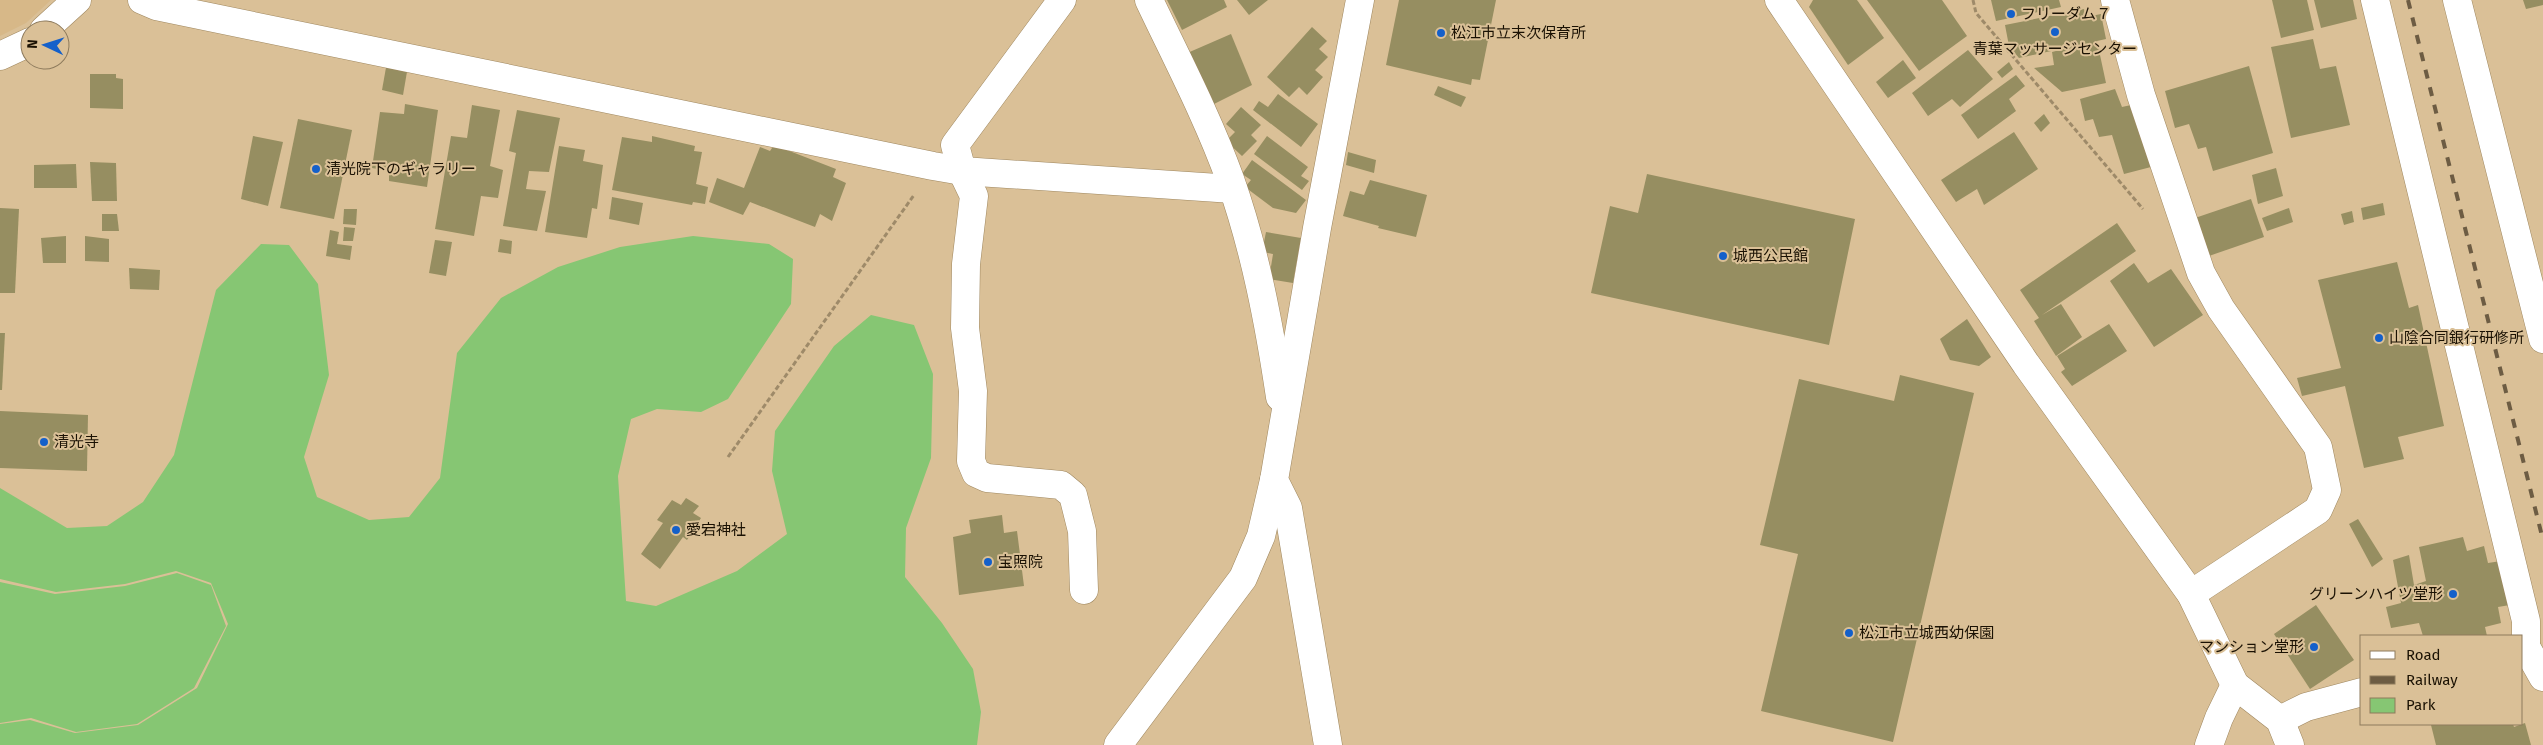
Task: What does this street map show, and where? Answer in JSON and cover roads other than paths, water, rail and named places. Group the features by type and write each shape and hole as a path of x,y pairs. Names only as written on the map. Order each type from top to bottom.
{"street":[{"path":"55,20 77,0"},
{"path":"142,0 156,6 962,171 1233,189"},
{"path":"1062,0 955,145 962,171 974,196 968,236 966,310 967,353 973,391 971,461 976,473 987,478 1061,485 1073,495 1082,531 1084,590"},
{"path":"1148,0 1190,85 1233,189 1267,313 1284,420"},
{"path":"1118,745 1243,578 1261,536 1274,480 1360,0"},
{"path":"1778,0 2026,364 2191,594 2236,685 2285,733 2306,708 2360,693"},
{"path":"2115,0 2141,95 2200,272 2221,309 2318,446 2327,490 2318,510 2191,594"},
{"path":"2375,0 2526,621 2524,647 2543,677"},
{"path":"2457,0 2543,339"},
{"path":"0,56 20,47"},
{"path":"1274,480 1288,508 1328,745"},
{"path":"2209,745 2219,718 2236,685"}],"railway":[{"path":"2408,0 2543,540"}],"place":[{"name":"フリーダム７","path":"2011,14"},
{"name":"青葉マッサージセンター","path":"2055,32"},
{"name":"松江市立末次保育所","path":"1441,33"},
{"name":"清光院下のギャラリー","path":"316,169"},
{"name":"城西公民館","path":"1723,256"},
{"name":"山陰合同銀行研修所","path":"2379,338"},
{"name":"清光寺","path":"44,442"},
{"name":"愛宕神社","path":"676,530"},
{"name":"宝照院","path":"988,562"},
{"name":"グリーンハイツ堂形","path":"2453,594"},
{"name":"松江市立城西幼保園","path":"1849,633"},
{"name":"マンション堂形","path":"2314,647"}]}
